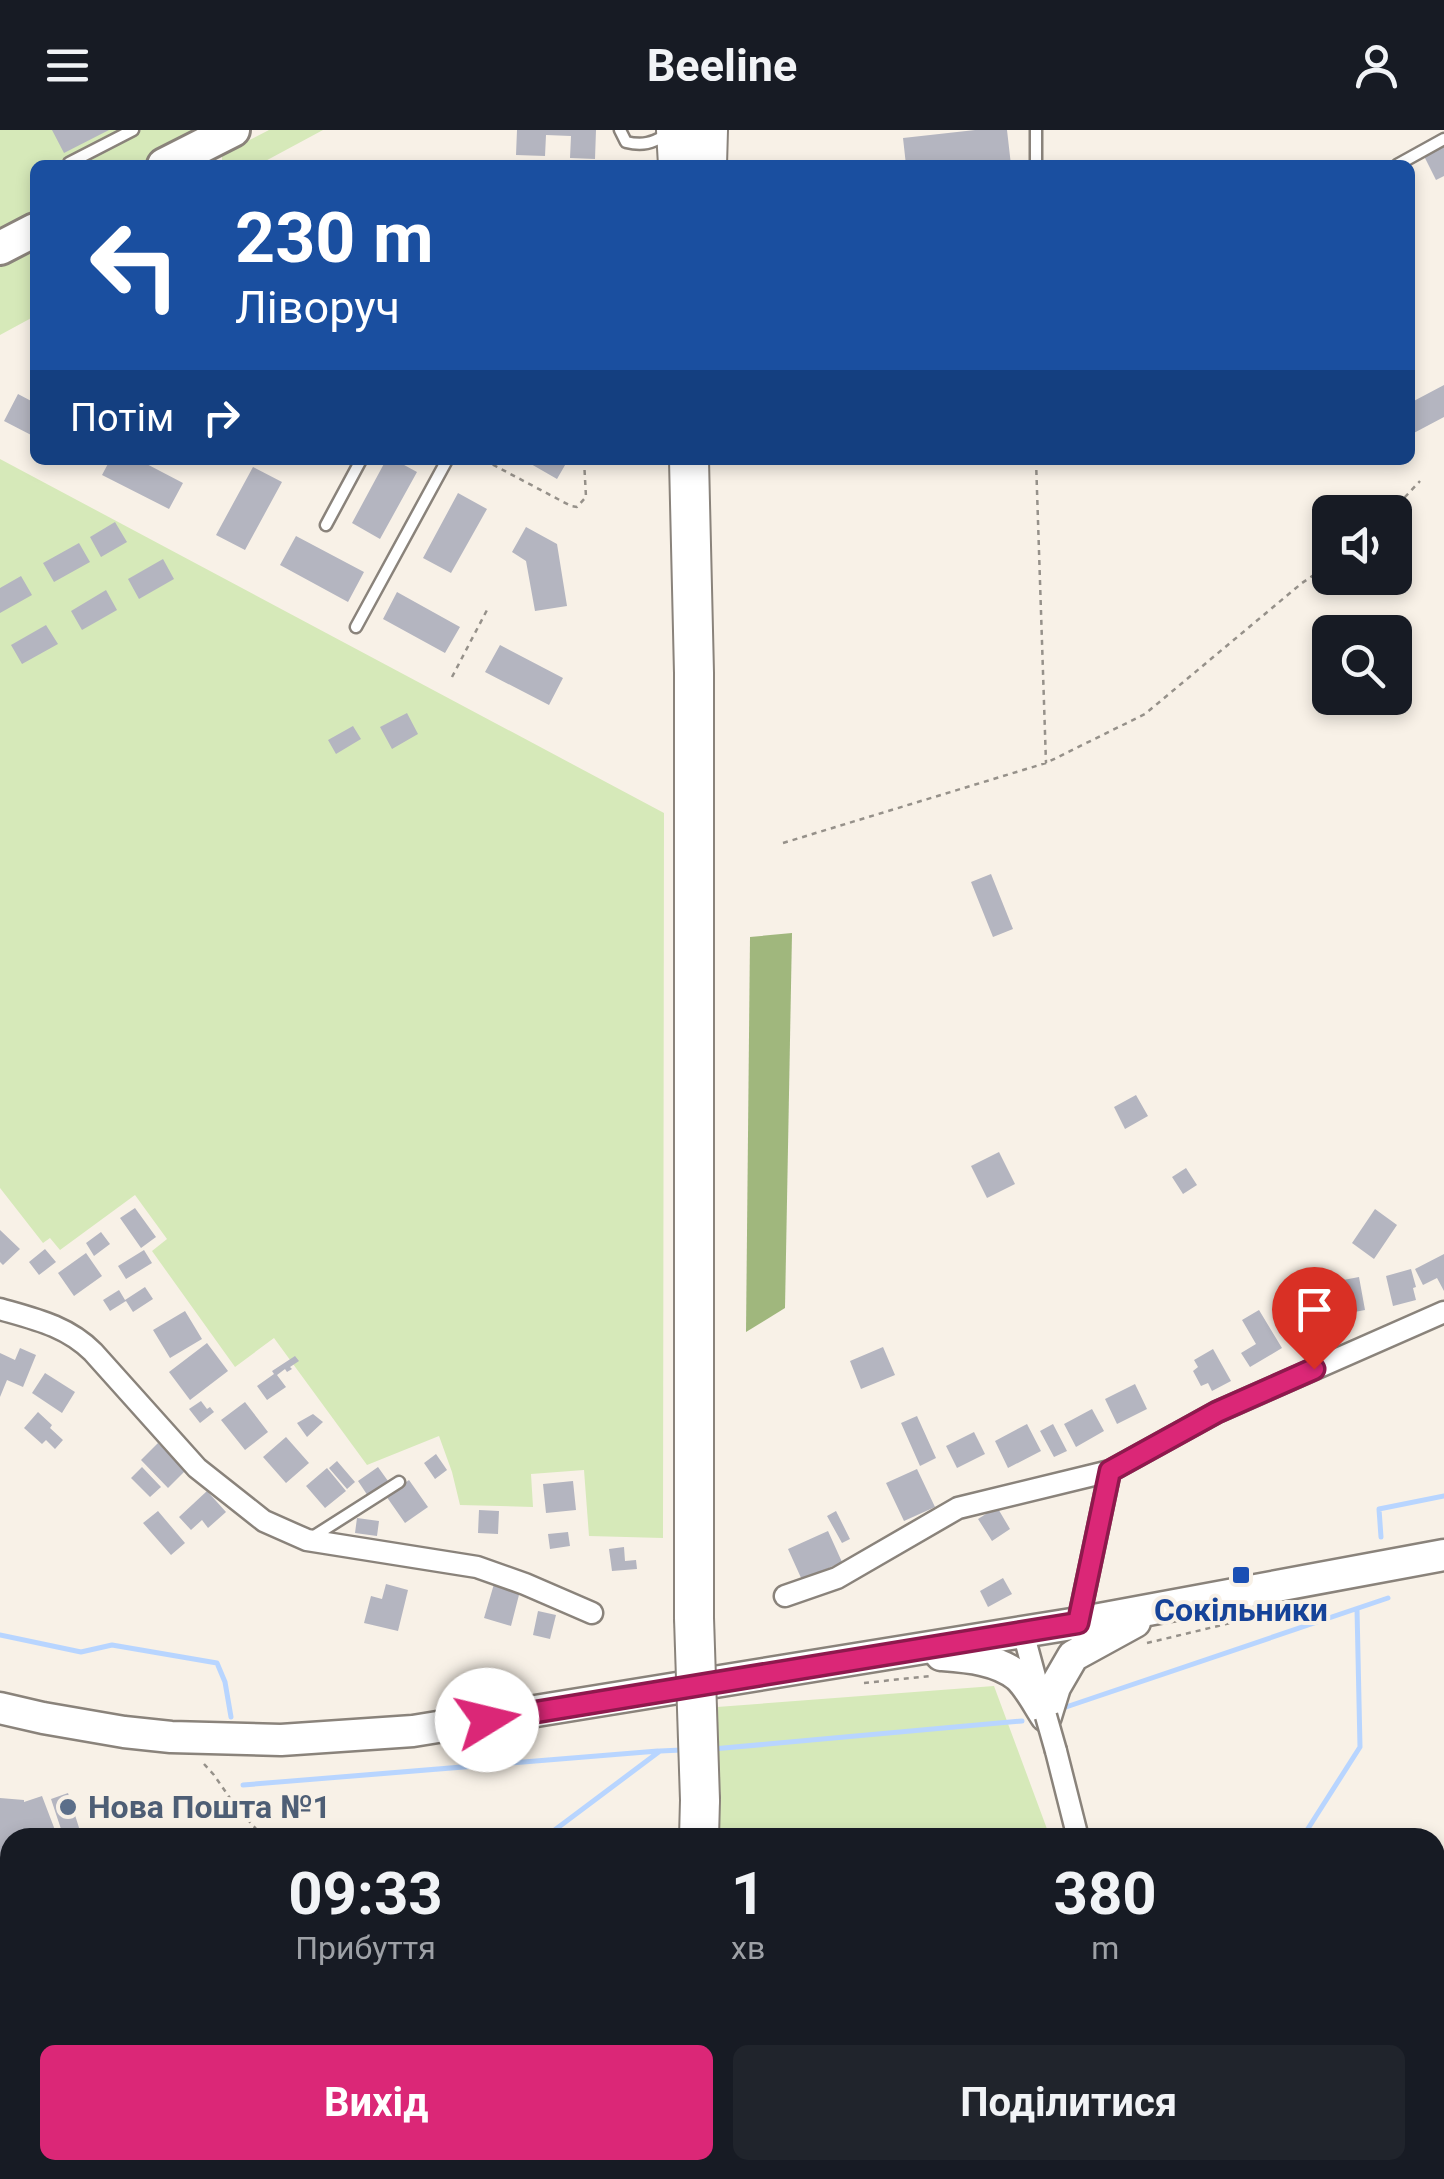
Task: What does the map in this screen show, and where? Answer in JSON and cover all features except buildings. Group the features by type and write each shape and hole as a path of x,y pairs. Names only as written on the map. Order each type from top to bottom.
{"highway":[{"path":"676,130 678,160"},
{"path":"707,160 708,130"},
{"path":"690,468 694,673 694,1618 699,1828"}],"main road":[{"path":"170,160 198,138 234,130"},
{"path":"0,248 30,233"},
{"path":"0,1708 124,1732 172,1737 280,1740 413,1730 1078,1623 1444,1555"},
{"path":"1046,1716 1055,1686 1073,1656 1160,1609"},
{"path":"904,1651 974,1658 994,1664 1019,1677 1046,1716"}],"street":[{"path":"0,1309 58,1326 77,1337 203,1473 260,1519 307,1540 468,1565 592,1612"},
{"path":"785,1596 837,1578 958,1508 1110,1471 1217,1412 1444,1312"},
{"path":"1078,1623 1110,1471"},
{"path":"1024,1632 1076,1828"}],"lane":[{"path":"76,160 133,130"},
{"path":"620,130 626,142 640,146 676,130"},
{"path":"1036,130 1036,160"},
{"path":"1405,160 1444,139"},
{"path":"326,524 357,465"},
{"path":"356,627 444,465"},
{"path":"307,1540 399,1482"}],"path":[{"path":"493,465 578,507 586,496 584,465"},
{"path":"1036,465 1046,763"},
{"path":"1406,495 1420,481"},
{"path":"783,843 1046,763 1145,714 1312,576"},
{"path":"452,677 487,610"},
{"path":"204,1764 255,1828"}],"green space":[{"path":"0,130 212,130 152,160 30,160 30,221 0,236"},
{"path":"269,130 323,130 267,160 222,160 226,152"},
{"path":"30,250 30,319 0,335 0,265"},
{"path":"0,459 664,813 663,1538 589,1536 584,1470 531,1474 533,1507 460,1505 439,1436 367,1465 274,1338 235,1367 152,1251 167,1239 135,1195 60,1250 50,1238 43,1243 0,1188"},
{"path":"792,933 785,1308 746,1332 750,937"},
{"path":"994,1686 1047,1828 716,1828 717,1707"}],"waterway":[{"path":"1381,1537 1379,1509 1444,1496"},
{"path":"1066,1707 1388,1598"},
{"path":"1308,1828 1360,1747 1357,1609"},
{"path":"0,1635 81,1652 112,1645 217,1663 231,1717"},
{"path":"713,1749 1022,1721"},
{"path":"557,1828 660,1751 682,1750"},
{"path":"243,1785 658,1751"}],"place":[{"name":"Сокільники","path":"1241,1575"},
{"name":"Нова Пошта №1","path":"68,1807"}],"route":[{"path":"487,1720 1078,1623 1110,1471 1217,1412 1314,1369"}]}
